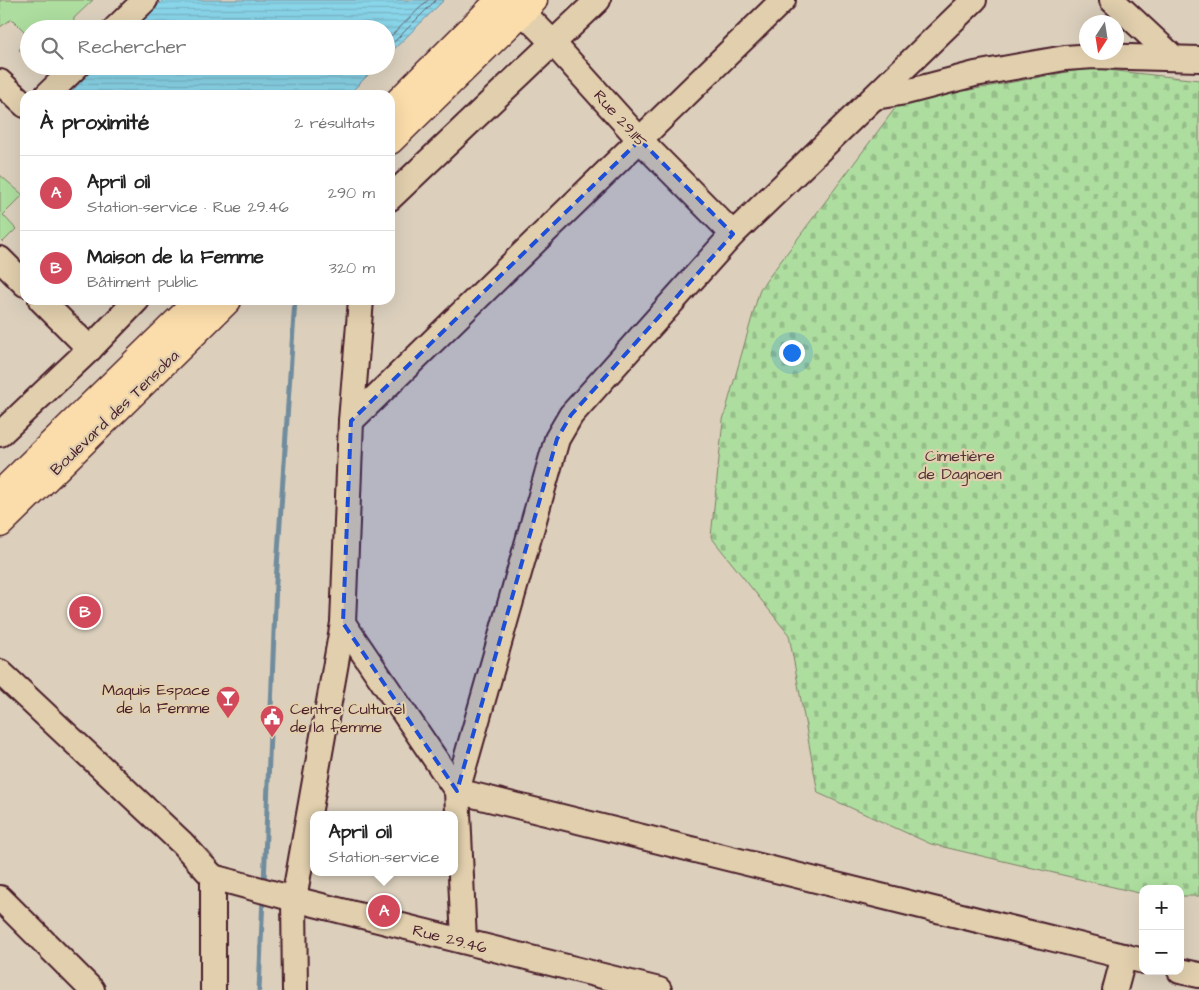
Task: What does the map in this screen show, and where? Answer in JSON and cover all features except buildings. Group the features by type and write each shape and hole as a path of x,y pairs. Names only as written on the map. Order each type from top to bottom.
{"main road":[{"path":"395,107 517,3"},
{"path":"395,135 517,3"},
{"name":"Boulevard des Tensoba","path":"0,495 195,305"},
{"name":"Boulevard des Tensoba","path":"0,523 222,305"}],"street":[{"path":"124,20 145,0"},
{"path":"395,193 598,0"},
{"path":"351,421 783,0"},
{"path":"458,811 457,791 557,439 571,415 733,234 974,0"},
{"path":"1112,0 1173,57"},
{"name":"Rue 29.115","path":"517,3 640,140 733,234"},
{"path":"875,97 906,92 975,74 1065,58 1094,56 1199,59"},
{"path":"52,90 68,75"},
{"path":"0,82 20,100"},
{"path":"0,259 20,279"},
{"path":"46,305 90,348"},
{"path":"0,434 132,305"},
{"path":"295,990 294,899 343,623 351,421 361,305"},
{"path":"343,623 457,791 1133,959 1115,990"},
{"path":"0,672 182,843 213,877 213,990"},
{"path":"458,812 464,941"},
{"name":"Rue 29.46","path":"213,877 631,986 659,990"},
{"path":"0,898 92,990"},
{"path":"1184,972 1199,975"}],"highlighted area":[{"path":"640,140 733,234 571,415 557,439 457,791 343,623 351,421"}],"green space":[{"path":"0,0 93,0 74,20 20,20 20,27 12,19 0,27"},
{"name":"Cimetière de Dagnoen","path":"1089,68 1199,80 1199,896 1184,896 1184,885 1139,885 1139,893 931,844 818,793 789,635 711,537 723,420 760,289 899,103"},
{"path":"0,175 20,192 20,198 3,215 16,229 3,242 0,239"}],"water":[{"path":"163,0 444,0 395,48 395,20 143,20"},
{"path":"87,75 368,75 353,90 73,90"}],"waterway":[{"path":"264,884 276,582 295,305"},
{"path":"259,990 263,897"}],"place":[{"name":"Maison de la Femme","path":"85,612"},
{"name":"Maquis Espace de la Femme","path":"228,719"},
{"name":"Centre Culturel de la femme","path":"272,738"},
{"name":"April oil","path":"384,911"}]}
